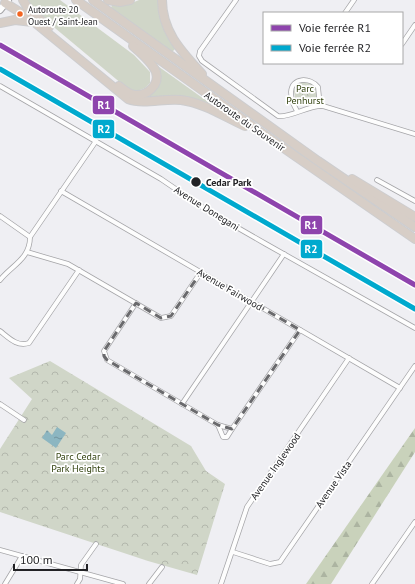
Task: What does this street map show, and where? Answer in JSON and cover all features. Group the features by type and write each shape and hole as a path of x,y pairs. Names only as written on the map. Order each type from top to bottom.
{"highway":[{"path":"23,0 31,12 124,90 134,95 143,94 151,89 155,84 156,71 119,31"},
{"name":"Autoroute du Souvenir","path":"76,0 262,133 415,239"},
{"name":"Autoroute du Souvenir","path":"93,0 318,161 415,227"},
{"path":"108,0 120,2 130,0"},
{"path":"162,0 165,24 173,40 215,88"},
{"path":"3,3 34,22 128,99 137,101 187,101 262,133"},
{"path":"0,23 15,20 34,22"},
{"path":"318,161 379,194 415,216"}],"street":[{"path":"236,0 199,56 202,61 278,116 284,116 297,111 320,106 344,111 415,134"},
{"path":"345,12 354,0"},
{"path":"403,43 415,25"},
{"path":"297,111 291,96 292,89 297,82 303,80 310,80 318,87 320,106"},
{"name":"Avenue Donegani","path":"0,86 161,179 205,209 415,328"},
{"path":"0,280 23,258 27,252 30,237 96,141"},
{"path":"377,180 415,201"},
{"name":"Avenue Fairwood","path":"61,191 400,388"},
{"path":"0,216 30,237"},
{"path":"27,252 59,260 161,318 170,316 201,272"},
{"path":"182,404 284,254"},
{"path":"0,331 17,343 23,345 29,343 78,270"},
{"path":"136,303 104,351 104,356 107,360 218,425 232,430"},
{"path":"218,425 223,438 227,437 300,330"},
{"name":"Avenue Inglewood","path":"221,584 248,506 349,358"},
{"name":"Avenue Vista","path":"233,552 270,564 280,562 415,366"},
{"path":"0,404 24,420"},
{"path":"372,584 415,522"},
{"path":"77,584 80,579 81,565 96,544"},
{"path":"0,550 123,584"},
{"path":"5,584 22,556"},
{"path":"149,584 162,566"}],"highlighted area":[{"path":"201,272 300,330 232,429 218,425 107,360 104,356 104,351 136,303 161,318 171,316"}],"green space":[{"path":"27,0 60,0 134,55 150,72 150,83 145,88 140,90 128,89 30,7"},
{"path":"139,0 159,0 162,26 175,49 172,52 111,8 112,5 132,3"},
{"path":"155,64 211,104 211,106 149,98 148,95 155,89"},
{"name":"Parc Penhurst","path":"302,82 309,82 316,88 317,100 314,104 301,106 296,104 294,91 297,85"},
{"name":"Parc Cedar Park Heights","path":"50,361 191,446 206,471 225,484 197,575 148,561 0,512 0,449 32,399 9,378"},
{"path":"415,428 415,452 331,584 306,584"}],"water":[{"path":"57,427 66,433 56,448 42,438 47,430 52,435"}],"rail line":[{"name":"R1","path":"0,45 415,285"},
{"name":"R2","path":"0,69 415,309"}],"place":[{"name":"Autoroute 20 Ouest / Saint-Jean","path":"20,14"},
{"name":"Cedar Park","path":"196,182"}]}
